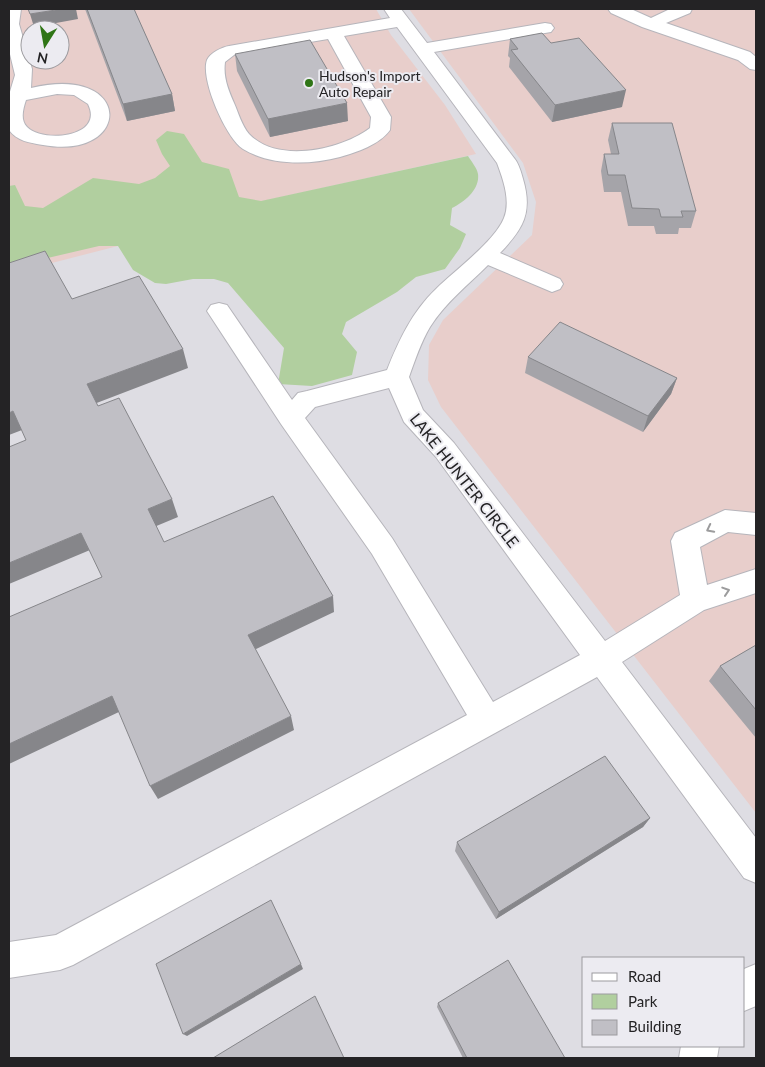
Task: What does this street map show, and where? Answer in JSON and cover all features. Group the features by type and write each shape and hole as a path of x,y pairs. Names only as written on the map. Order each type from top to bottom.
{"street":[{"path":"12,9 10,23 24,76 17,97"},
{"path":"617,9 651,24 744,56 756,65"},
{"path":"651,24 684,9"},
{"path":"290,417 307,400 397,377 413,335 433,306 502,238 515,217 516,187 507,162 397,15 333,33 229,51 216,60 215,75 239,134 249,144 278,155 310,155 356,147 372,138 380,130 381,118 333,33"},
{"path":"422,49 545,28"},
{"path":"485,254 552,284"},
{"path":"219,311 290,417 382,546 487,721"},
{"name":"LAKE HUNTER CIRCLE","path":"397,377 413,415 445,450 756,866"},
{"path":"695,601 684,542 725,521 756,524"},
{"path":"9,960 60,952 601,659 695,601 756,581"},
{"path":"745,992 756,982"}],"shaded area":[{"path":"9,9 376,9 391,35 445,105 476,154 204,214 118,246 9,274"},
{"path":"409,9 756,9 756,813 441,407 428,380 429,345 443,320 532,235 536,202 523,163"}],"green space":[{"path":"167,131 184,134 202,162 229,169 239,197 261,201 468,156 476,169 478,180 470,195 452,208 450,225 466,234 460,248 445,269 416,277 397,292 346,322 342,334 357,352 352,375 312,386 278,384 284,348 228,283 214,279 193,279 166,284 155,283 133,270 118,246 99,246 9,267 9,186 15,185 25,206 43,208 93,178 139,184 155,178 170,166 156,140"}],"building":[{"path":"28,9 62,9 30,14"},
{"path":"87,9 134,9 172,94 123,104"},
{"path":"542,33 551,43 579,38 626,90 555,105 511,50 518,49 510,39"},
{"path":"310,40 347,103 268,119 235,54"},
{"path":"612,123 672,123 696,211 681,211 683,217 661,217 659,209 632,208 625,175 608,175 604,154 619,154"},
{"path":"45,251 72,299 139,276 183,349 87,384 98,406 119,398 172,499 148,509 164,542 273,496 333,596 248,635 291,716 150,786 112,696 9,744 9,617 102,577 81,533 9,563 9,447 26,440 13,411 9,413 9,263"},
{"path":"560,322 677,378 648,416 528,357"},
{"path":"756,645 756,710 720,666"},
{"path":"605,756 650,818 499,912 457,842"},
{"path":"271,900 301,964 183,1034 156,964"},
{"path":"508,960 565,1058 467,1058 438,1003"},
{"path":"315,996 344,1058 213,1058"}],"place":[{"name":"Hudson's Import Auto Repair","path":"309,83"}]}
